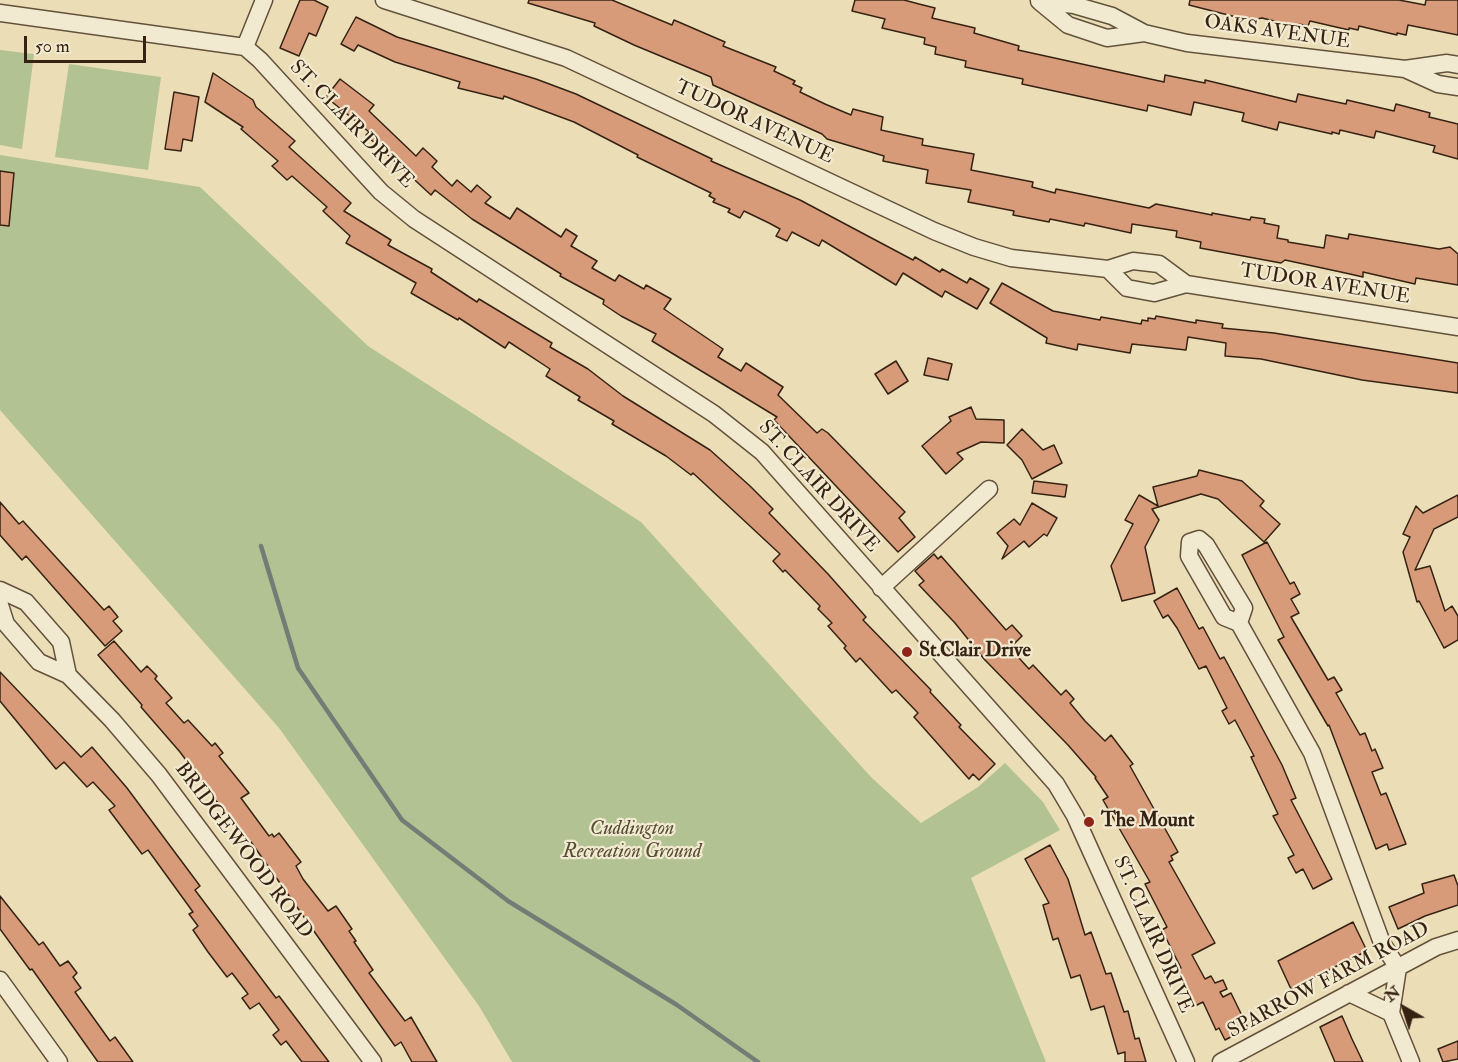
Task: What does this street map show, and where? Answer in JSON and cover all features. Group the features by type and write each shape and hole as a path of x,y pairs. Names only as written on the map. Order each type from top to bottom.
{"street":[{"path":"0,14 245,47 264,0"},
{"name":"TUDOR AVENUE","path":"384,0 566,58 934,231 974,247 1011,258 1108,268 1133,261 1159,264 1186,284"},
{"name":"OAKS AVENUE","path":"1038,1 1068,25 1107,38 1144,33 1187,43 1405,69 1447,63 1458,65"},
{"name":"ST. CLAIR DRIVE","path":"245,47 260,60 381,192 414,219 739,431 762,452 1056,784 1075,816 1186,1062"},
{"name":"OAKS AVENUE","path":"1405,69 1438,84 1458,87"},
{"name":"TUDOR AVENUE","path":"1108,268 1127,288 1154,293 1186,284 1458,327"},
{"path":"881,588 989,489"},
{"path":"1239,623 1244,608 1206,544 1199,539 1190,542 1189,556 1224,617 1239,623 1312,753 1382,943 1398,968 1391,1013 1411,1062"},
{"path":"0,590 26,602 61,642 68,675"},
{"name":"BRIDGEWOOD ROAD","path":"0,605 6,624 39,662 68,675 112,720 159,775 373,1062"},
{"name":"SPARROW FARM ROAD","path":"1221,1062 1436,947 1458,940"},
{"path":"0,980 59,1062"},
{"path":"1349,993 1391,1013"}],"green space":[{"path":"0,50 34,54 22,149 0,145"},
{"path":"69,64 161,77 148,170 55,157"},
{"name":"Cuddington Recreation Ground","path":"0,155 200,187 368,346 641,522 871,777 921,823 978,787 1005,763 1043,802 1060,830 971,878 1046,1062 512,1062 479,1006 279,728 0,410"}],"building":[{"path":"300,0 314,0 328,7 316,36 309,33 299,56 280,48"},
{"path":"529,0 612,0 672,25 674,20 725,42 723,46 776,67 774,71 795,81 793,84 802,88 800,92 825,104 851,115 853,109 883,117 881,130 923,139 922,145 974,154 971,170 1033,182 1032,187 1055,193 1056,189 1149,208 1156,204 1212,215 1212,213 1250,220 1251,217 1265,219 1264,223 1279,226 1277,238 1324,248 1326,235 1348,239 1349,234 1439,249 1450,247 1458,254 1458,285 1416,278 1415,284 1363,272 1363,277 1285,260 1281,263 1200,248 1201,242 1176,237 1177,231 1132,224 1131,233 1085,223 1084,226 1050,219 1049,222 1013,215 1014,211 968,202 971,190 926,183 928,170 883,161 884,156 827,139 822,134 713,85 711,77 634,45 594,26 595,23 528,3"},
{"path":"855,0 904,0 935,8 932,18 975,28 974,33 1019,46 1018,50 1164,82 1165,75 1205,83 1205,80 1296,102 1298,94 1346,104 1347,100 1394,111 1396,104 1430,113 1429,117 1458,124 1458,159 1433,152 1435,146 1376,131 1374,138 1340,130 1339,134 1332,132 1332,134 1279,122 1277,130 1242,121 1244,113 1194,102 1191,115 1148,105 1147,111 1022,84 1023,79 965,67 966,61 935,54 936,47 924,44 925,38 882,28 885,19 852,11"},
{"path":"1190,0 1399,0 1425,5 1426,0 1458,0 1458,35 1408,25 1406,35 1359,26 1358,30 1349,28 1349,30 1310,21 1308,26 1299,24 1299,27 1262,18 1252,20 1240,18 1189,5"},
{"path":"356,17 397,37 536,79 576,94 712,159 711,161 800,200 913,260 915,257 940,272 942,269 967,283 970,278 989,289 977,309 945,291 942,297 903,273 896,285 822,240 819,246 792,232 787,241 776,236 780,229 744,211 740,218 728,212 730,209 713,202 715,199 709,196 711,193 637,157 638,155 574,122 504,96 503,99 458,88 460,82 395,62 358,45 354,51 341,44"},
{"path":"213,73 253,100 256,107 295,141 289,147 351,203 344,211 391,240 388,245 432,269 431,272 477,302 479,299 552,343 550,347 588,369 623,396 710,450 773,509 769,513 828,574 866,617 863,620 931,690 930,692 961,725 959,727 995,764 979,780 973,774 969,779 914,717 918,713 896,690 892,693 860,658 856,662 844,648 846,646 828,626 832,623 818,609 820,606 773,561 780,554 693,473 691,475 666,456 612,424 614,421 578,400 580,397 546,376 550,369 544,365 509,342 505,348 459,318 458,320 411,293 416,283 346,243 350,236 323,211 327,207 292,176 287,180 272,166 278,161 241,129 243,127 205,102"},
{"path":"340,79 374,105 369,111 416,156 423,148 437,161 432,167 452,186 457,180 471,192 477,185 491,197 485,203 510,219 517,208 561,237 566,229 577,236 571,246 597,261 592,268 615,281 619,275 644,289 646,285 671,299 664,309 723,349 718,357 741,371 746,363 783,387 778,395 817,433 822,429 828,433 905,512 899,518 915,537 898,552 774,420 777,417 652,341 656,334 621,316 603,304 604,300 560,276 561,274 472,219 435,190 431,195 366,135 369,132 326,97"},
{"path":"174,92 199,97 192,141 183,139 181,151 165,149"},
{"path":"0,171 14,173 9,226 0,225"},
{"path":"1002,283 1053,311 1100,320 1101,317 1141,324 1142,320 1155,319 1156,316 1196,323 1196,320 1223,324 1222,328 1274,333 1458,363 1458,393 1362,380 1261,359 1225,356 1226,343 1188,337 1186,350 1132,344 1130,353 1078,344 1077,350 1046,343 1047,338 990,303"},
{"path":"928,358 952,364 948,380 924,375"},
{"path":"896,361 908,381 888,394 875,374"},
{"path":"971,407 976,419 1004,420 1004,443 981,442 957,453 963,459 946,474 922,446 951,421 949,417"},
{"path":"1022,429 1043,450 1054,445 1062,463 1032,479 1022,460 1007,445"},
{"path":"1199,470 1242,481 1264,501 1260,506 1280,524 1264,542 1218,499 1201,494 1152,509 1159,520 1145,547 1155,593 1122,601 1111,566 1133,524 1125,520 1139,495 1158,506 1153,487 1197,476"},
{"path":"1034,481 1067,485 1065,497 1032,493"},
{"path":"1458,495 1458,517 1434,529 1415,570 1430,566 1445,611 1452,606 1458,616 1458,640 1444,648 1419,601 1417,602 1403,552 1410,537 1403,534 1416,506 1423,513"},
{"path":"0,502 19,524 23,521 104,610 109,606 118,617 113,621 122,631 105,646 26,556 22,560 0,535"},
{"path":"1032,503 1057,518 1047,536 1044,534 1029,547 1024,541 1002,559 1008,546 997,533 1014,519 1020,525"},
{"path":"1267,542 1290,584 1294,582 1300,594 1291,599 1299,613 1291,617 1328,680 1334,677 1342,690 1336,693 1360,735 1365,733 1372,751 1375,749 1383,768 1372,772 1381,795 1386,793 1406,844 1389,850 1387,844 1376,849 1329,725 1278,640 1284,637 1242,555"},
{"path":"934,554 938,559 941,556 1006,630 1012,625 1022,636 1010,648 1029,669 1033,665 1061,695 1066,690 1074,699 1070,703 1085,721 1105,741 1111,735 1133,764 1130,766 1178,852 1171,856 1173,860 1169,862 1215,943 1192,955 1205,979 1211,976 1215,983 1223,980 1227,989 1220,992 1223,997 1231,993 1248,1028 1225,1040 1219,1028 1216,1030 1203,1002 1195,1006 1177,970 1181,968 1162,930 1167,927 1145,884 1150,882 1103,800 1108,797 1096,777 1068,745 984,659 955,623 919,585 924,581 915,571"},
{"path":"1177,588 1199,629 1203,627 1220,659 1224,657 1282,765 1296,798 1291,800 1332,879 1313,889 1303,869 1296,873 1288,858 1294,855 1273,816 1278,814 1251,757 1254,756 1235,720 1229,724 1222,711 1227,708 1206,666 1199,669 1177,628 1168,615 1163,618 1154,601"},
{"path":"114,641 141,672 147,666 157,676 155,679 172,698 166,703 184,723 188,720 212,746 215,743 223,753 219,756 249,793 241,798 269,836 272,834 274,837 279,833 301,862 296,866 303,879 328,911 336,906 352,929 349,931 356,941 354,942 373,970 369,973 405,1021 411,1017 437,1062 412,1062 401,1042 395,1046 251,842 248,844 180,752 98,655"},
{"path":"0,672 81,757 92,747 127,788 200,886 195,890 276,998 279,996 329,1062 302,1062 286,1041 281,1045 273,1035 279,1030 259,1003 250,1009 242,998 248,994 232,973 227,977 193,930 198,926 189,914 193,912 148,850 142,854 109,810 115,806 93,782 87,787 64,762 56,769 0,701"},
{"path":"1050,845 1068,879 1085,935 1091,932 1106,974 1111,973 1124,1012 1128,1011 1135,1039 1139,1038 1146,1062 1125,1062 1125,1052 1118,1054 1104,1006 1091,1010 1080,975 1071,978 1058,938 1053,940 1043,905 1049,903 1025,859"},
{"path":"1454,875 1458,886 1458,905 1425,916 1398,929 1389,907 1424,893 1422,884"},
{"path":"0,896 39,945 43,942 60,966 68,961 77,973 73,977 81,988 75,992 110,1041 115,1037 133,1062 98,1062 32,969 30,970 0,929"},
{"path":"1353,922 1367,951 1291,989 1278,961"},
{"path":"1342,1016 1363,1062 1335,1062 1320,1027"},
{"path":"1458,1041 1458,1059 1443,1062 1438,1049"}],"waterway":[{"path":"261,546 298,668 402,820 508,901 677,1005 758,1062"}],"place":[{"name":"St.Clair Drive","path":"907,652"},
{"name":"The Mount","path":"1089,822"}]}
